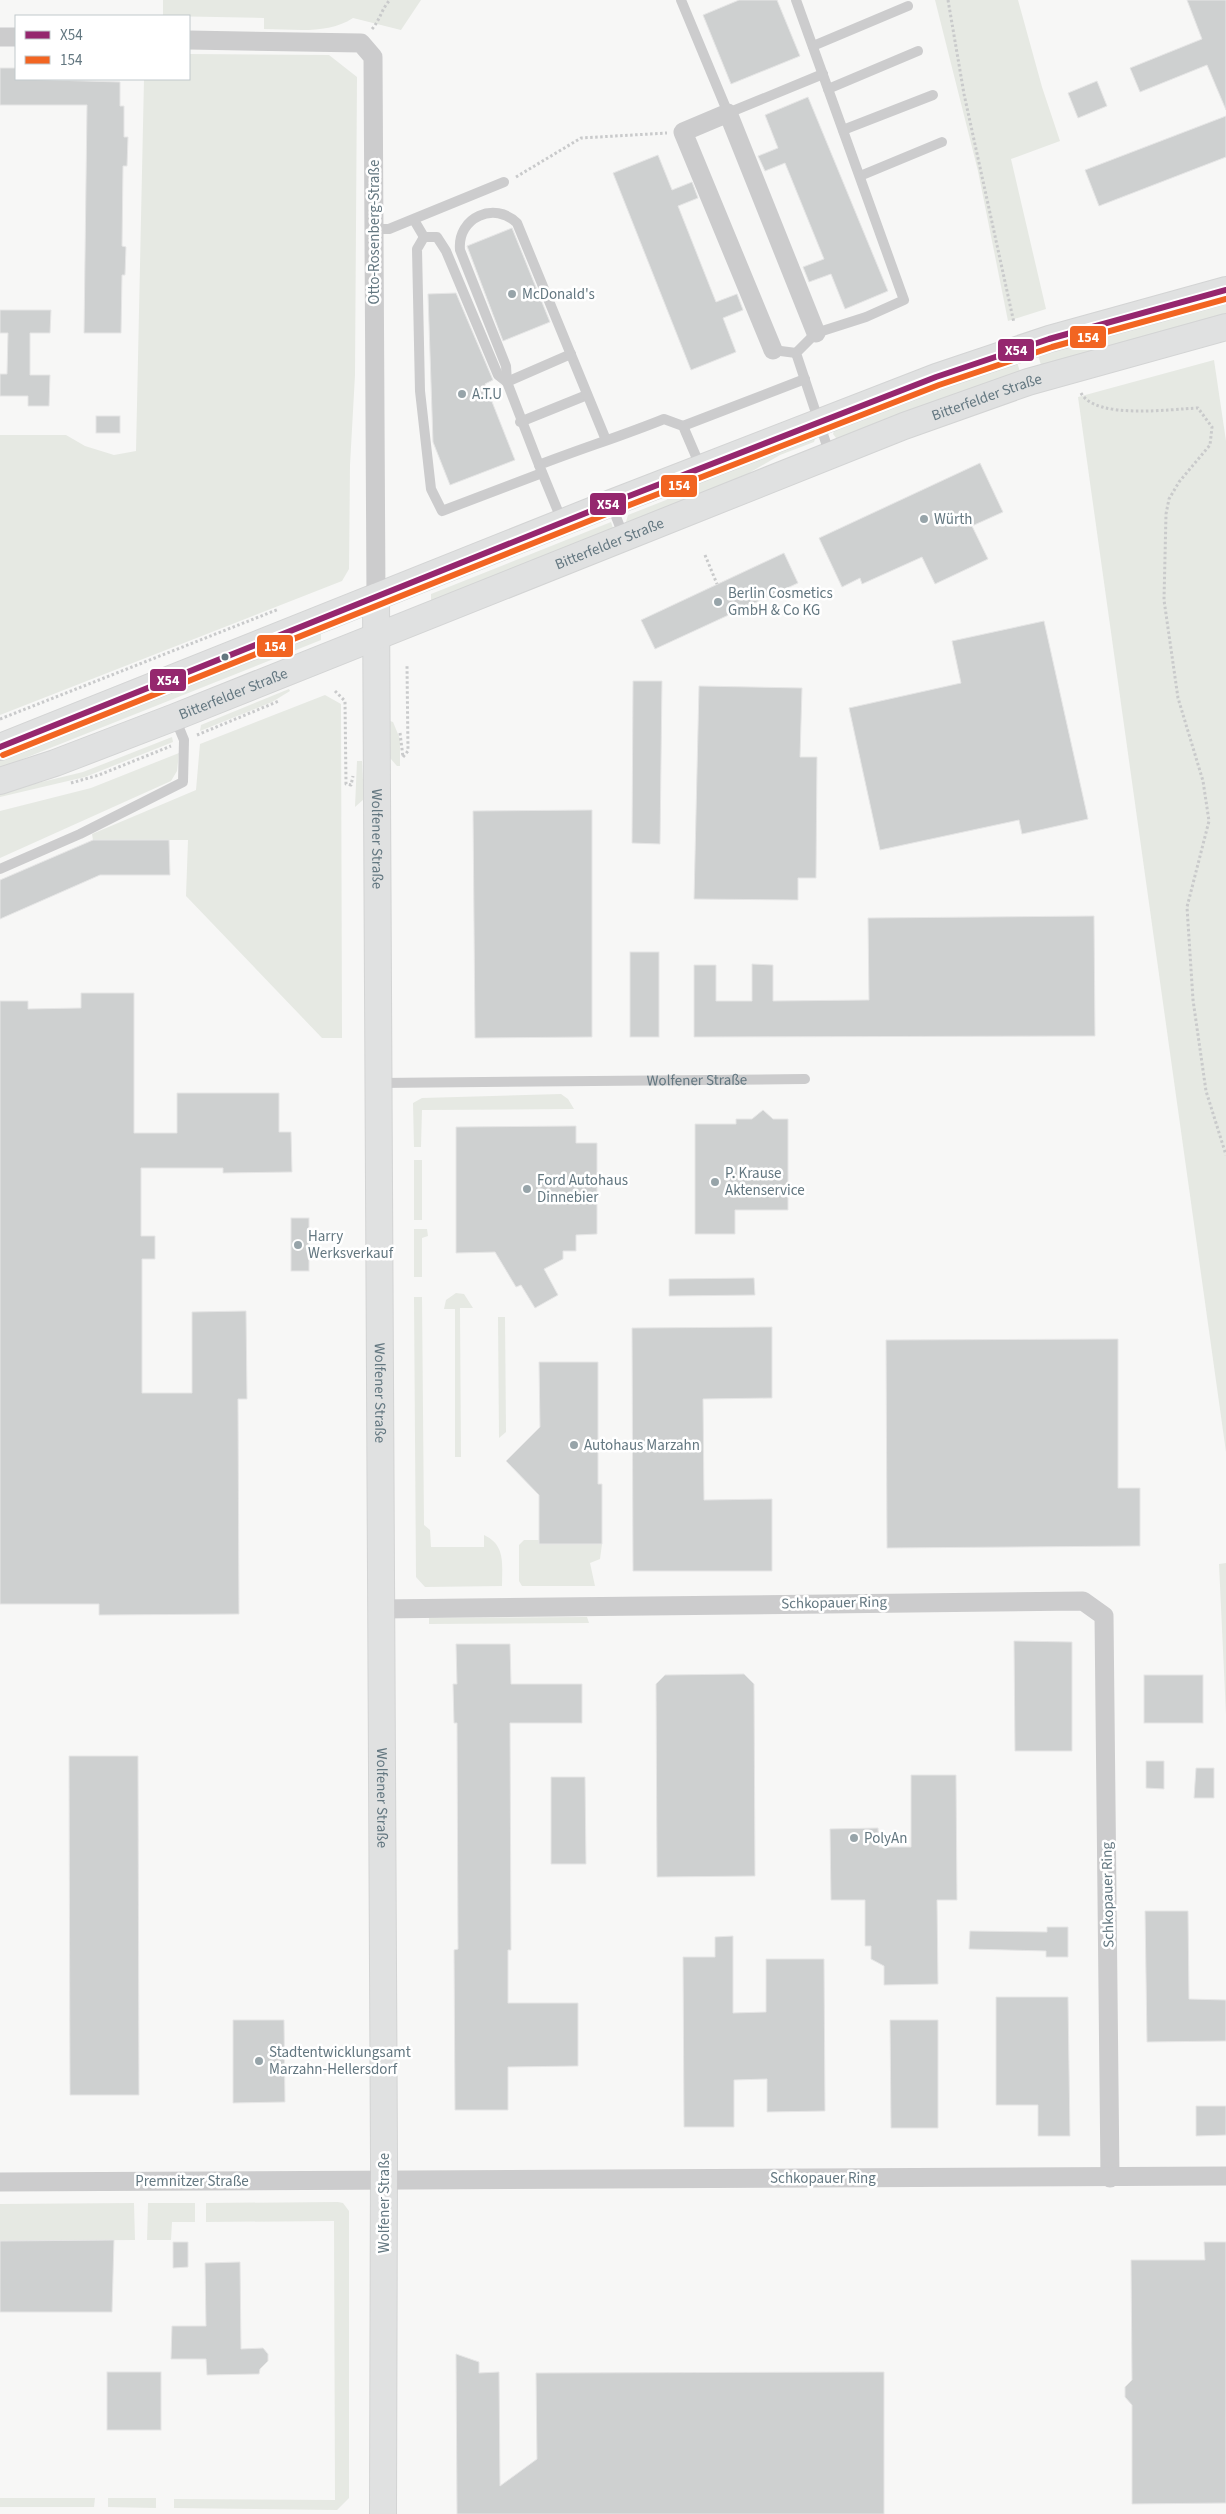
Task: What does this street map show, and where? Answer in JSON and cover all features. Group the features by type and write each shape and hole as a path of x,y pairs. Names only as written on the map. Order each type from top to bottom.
{"main road":[{"path":"0,747 562,522 982,360 1121,318 1226,290"},
{"name":"Bitterfelder Straße","path":"0,781 55,763 175,717 830,455 1028,382 1226,327"},
{"name":"Wolfener Straße","path":"376,597 384,2179 383,2514"}],"street":[{"path":"0,37 15,37"},
{"path":"190,40 361,43"},
{"name":"Otto-Rosenberg-Straße","path":"361,43 373,57 376,597"},
{"path":"772,350 684,132 728,113 816,332"},
{"name":"Schkopauer Ring","path":"380,1609 1083,1600 1104,1616 1110,2178 384,2179"},
{"path":"1110,2178 1226,2176"},
{"name":"Premnitzer Straße","path":"0,2182 384,2179"}],"lane":[{"path":"681,0 728,113 823,74"},
{"path":"772,350 796,352 816,332 866,317 904,300 796,0"},
{"path":"813,46 908,6"},
{"path":"828,89 918,51"},
{"path":"843,130 933,95"},
{"path":"860,176 942,142"},
{"path":"374,230 389,229 414,220 504,182"},
{"path":"562,522 520,422 507,382 506,366 460,250 459,238 464,227 474,218 500,213 510,216 517,224 606,440"},
{"path":"414,220 424,237"},
{"path":"424,237 437,237 446,251 498,376 507,382"},
{"path":"424,237 418,249 420,391 431,488 442,511 606,440 664,419 683,426 805,380"},
{"path":"796,352 830,455"},
{"path":"507,382 571,354"},
{"path":"520,422 587,395"},
{"path":"683,426 700,468"},
{"path":"611,503 624,537"},
{"path":"0,869 80,834 184,782 185,746 175,717"},
{"name":"Wolfener Straße","path":"378,1083 805,1079"}],"path":[{"path":"361,43 381,18 385,5 390,0"},
{"path":"948,0 964,94 1014,323"},
{"path":"504,182 513,179 581,138 684,132"},
{"path":"1081,393 1099,407 1119,409 1198,408 1212,427 1210,445 1179,482 1169,499 1166,514 1164,600 1178,698 1203,781 1209,821 1187,907 1193,1000 1206,1091 1226,1155"},
{"path":"704,556 717,584"},
{"path":"0,719 284,608"},
{"path":"403,757 408,751 407,665"},
{"path":"335,691 346,701 346,784 351,785"}],"shaded area":[{"path":"163,0 421,0 401,30 353,18 332,27 298,30 264,29 264,18 163,15"},
{"path":"935,0 1018,0 1042,87 1060,141 1011,159 1046,309 1008,321 978,171"},
{"path":"190,54 329,55 357,77 355,375 350,465 349,569 342,581 0,715 0,435 66,435 85,446 114,455 136,451 144,80 190,80"},
{"path":"1226,300 1226,318 1041,365 1037,352"},
{"path":"1214,360 1226,441 1226,1452 1078,397"},
{"path":"1017,362 1021,375 841,440 833,434 836,424"},
{"path":"816,436 814,442 780,455 725,487 631,524 626,522 628,515 666,500 702,479"},
{"path":"611,522 614,531 431,604 431,594"},
{"path":"321,630 321,640 0,768 0,758"},
{"path":"289,689 290,691 272,702 200,731 201,725"},
{"path":"325,695 341,704 342,1038 322,1038 186,896 188,840 93,840 92,834 196,790 200,744"},
{"path":"390,721 393,722 400,739 400,766 397,766 390,758"},
{"path":"172,737 173,742 85,777 0,797 0,792 83,772"},
{"path":"179,753 177,771 171,781 0,858 0,811 91,788"},
{"path":"357,761 362,761 364,799 355,807"},
{"path":"561,1094 568,1099 574,1109 422,1110 421,1147 414,1147 413,1103 422,1098"},
{"path":"414,1160 422,1160 422,1220 414,1220"},
{"path":"414,1229 427,1229 428,1236 422,1238 422,1277 414,1277"},
{"path":"456,1293 464,1294 473,1308 460,1308 461,1457 455,1457 455,1309 444,1309 446,1300"},
{"path":"414,1297 422,1297 424,1525 430,1530 431,1547 484,1547 484,1535 491,1539 496,1544 501,1556 502,1586 425,1587 416,1577"},
{"path":"498,1317 505,1317 506,1432 499,1438"},
{"path":"524,1540 539,1540 539,1544 602,1544 600,1559 590,1563 595,1586 522,1586 519,1581 519,1545"},
{"path":"1226,1563 1226,1715 1219,1564"},
{"path":"587,1617 589,1623 429,1624 429,1618"},
{"path":"134,2203 135,2240 0,2241 0,2204"},
{"path":"148,2203 195,2203 195,2222 172,2222 171,2240 147,2240"},
{"path":"206,2203 343,2203 349,2211 349,2498 337,2510 174,2508 174,2499 335,2500 334,2221 206,2222"},
{"path":"0,2498 95,2498 94,2507 0,2507"},
{"path":"108,2498 156,2498 156,2508 108,2507"}],"building":[{"path":"739,0 777,0 800,56 731,84 703,15"},
{"path":"1187,0 1226,0 1226,110 1207,65 1140,92 1130,68 1202,39"},
{"path":"0,68 15,68 15,80 120,82 120,106 124,106 124,137 128,137 127,166 123,166 122,246 126,247 125,275 122,275 121,333 84,333 87,105 0,105"},
{"path":"1097,81 1107,106 1078,118 1068,93"},
{"path":"808,97 888,291 845,309 831,274 809,282 803,267 824,259 785,163 765,171 758,156 778,148 765,115"},
{"path":"1226,116 1226,157 1099,206 1085,170"},
{"path":"658,155 672,190 692,182 698,198 678,206 716,302 737,294 743,310 723,318 736,352 691,370 613,173"},
{"name":"McDonald's","path":"512,228 550,322 503,341 467,246"},
{"path":"456,293 493,380 485,384 515,460 450,485 433,442 428,294"},
{"path":"0,310 51,310 50,333 30,333 30,375 50,375 49,406 28,406 28,396 0,396 0,374 7,374 8,333 0,333"},
{"path":"96,416 120,416 120,433 96,433"},
{"name":"Würth","path":"980,463 1003,512 972,526 988,559 935,584 922,557 862,584 860,578 842,587 819,538"},
{"name":"Berlin Cosmetics GmbH & Co KG","path":"784,553 798,583 655,649 641,620"},
{"path":"1044,621 1088,819 1022,834 1019,820 880,850 849,708 961,683 952,641"},
{"path":"633,681 662,681 660,844 632,843"},
{"path":"699,686 802,688 800,757 817,757 816,878 798,878 798,900 694,899"},
{"path":"592,810 592,1037 475,1038 473,811"},
{"path":"93,840 169,840 170,875 100,875 0,919 0,880"},
{"path":"1094,916 1095,1036 694,1037 694,965 716,965 716,1001 752,1001 752,964 773,965 773,1001 869,1000 868,918"},
{"path":"630,952 659,952 659,1037 630,1037"},
{"path":"81,993 134,993 134,1133 177,1133 177,1093 279,1093 279,1132 291,1132 292,1172 223,1173 223,1168 141,1168 141,1236 155,1236 155,1259 142,1259 142,1393 192,1393 192,1312 246,1311 247,1399 238,1399 239,1614 99,1615 99,1604 0,1604 0,1001 28,1001 28,1009 81,1008"},
{"path":"763,1110 773,1119 788,1119 788,1210 735,1210 735,1234 695,1234 695,1124 736,1124 736,1119 752,1119"},
{"name":"Ford Autohaus Dinnebier","path":"576,1126 576,1143 597,1143 597,1234 576,1235 576,1251 563,1251 563,1259 544,1269 558,1295 535,1308 521,1285 516,1287 495,1252 456,1253 456,1127"},
{"path":"291,1218 309,1218 309,1271 291,1271"},
{"path":"754,1278 755,1295 669,1296 669,1279"},
{"path":"772,1327 772,1398 703,1399 704,1500 772,1499 772,1571 633,1571 632,1328"},
{"path":"1118,1339 1118,1488 1140,1488 1140,1546 887,1548 886,1340"},
{"name":"Autohaus Marzahn","path":"539,1362 598,1362 598,1484 602,1484 602,1544 539,1544 539,1495 506,1461 540,1427"},
{"path":"1014,1641 1072,1642 1072,1751 1015,1751"},
{"path":"456,1644 510,1644 511,1684 582,1684 582,1723 510,1723 511,1950 508,1950 508,2003 578,2003 578,2066 508,2067 508,2110 455,2110 454,1950 458,1949 457,1723 454,1723 453,1684 457,1684"},
{"path":"744,1674 754,1684 755,1876 657,1877 656,1684 665,1675"},
{"path":"1144,1675 1203,1675 1203,1723 1144,1723"},
{"path":"69,1756 138,1756 139,2095 70,2095"},
{"path":"1146,1761 1164,1761 1164,1789 1146,1788"},
{"path":"1196,1768 1214,1768 1214,1798 1194,1798"},
{"name":"PolyAn","path":"911,1775 956,1775 957,1900 937,1900 938,1984 884,1985 884,1966 871,1959 871,1946 865,1946 865,1900 831,1900 830,1829 878,1828 879,1847 911,1847"},
{"path":"551,1777 585,1777 586,1864 551,1864"},
{"path":"1145,1911 1188,1911 1189,1999 1226,2000 1226,2041 1147,2042"},
{"path":"1047,1927 1068,1927 1068,1957 1046,1957 1046,1951 969,1949 970,1931 1047,1932"},
{"path":"733,1936 733,2013 766,2012 766,1959 824,1959 825,2111 767,2112 767,2079 734,2080 734,2127 684,2127 683,1957 715,1957 715,1937"},
{"path":"996,1997 1068,1997 1070,2136 1038,2136 1038,2105 996,2105"},
{"name":"Stadtentwicklungsamt Marzahn-Hellersdorf","path":"233,2020 284,2020 285,2102 233,2103"},
{"path":"890,2020 938,2020 938,2128 891,2128"},
{"path":"1196,2106 1226,2106 1226,2135 1196,2136"},
{"path":"114,2240 112,2312 0,2312 0,2241"},
{"path":"173,2242 188,2242 188,2267 173,2268"},
{"path":"1204,2242 1226,2242 1226,2503 1132,2504 1132,2405 1125,2397 1125,2387 1132,2380 1131,2260 1205,2260"},
{"path":"240,2262 241,2349 263,2348 268,2354 268,2361 260,2369 259,2374 207,2375 206,2359 171,2359 172,2326 206,2326 205,2263"},
{"path":"456,2354 479,2362 479,2373 499,2372 500,2486 537,2459 536,2373 884,2372 884,2514 457,2514"},
{"path":"107,2372 161,2372 161,2430 107,2430"}],"transit line":[{"name":"X54","path":"0,747 611,503 936,377 1049,339 1226,290"},
{"name":"154","path":"3,755 614,511 939,385 1052,347 1226,299"}],"place":[{"name":"McDonald's","path":"512,294"},
{"name":"A.T.U","path":"462,394"},
{"name":"Würth","path":"924,519"},
{"name":"Berlin Cosmetics GmbH & Co KG","path":"718,602"},
{"name":"P. Krause Aktenservice","path":"715,1182"},
{"name":"Ford Autohaus Dinnebier","path":"527,1189"},
{"name":"Harry Werksverkauf","path":"298,1245"},
{"name":"Autohaus Marzahn","path":"574,1445"},
{"name":"PolyAn","path":"854,1838"},
{"name":"Stadtentwicklungsamt Marzahn-Hellersdorf","path":"259,2061"}]}
